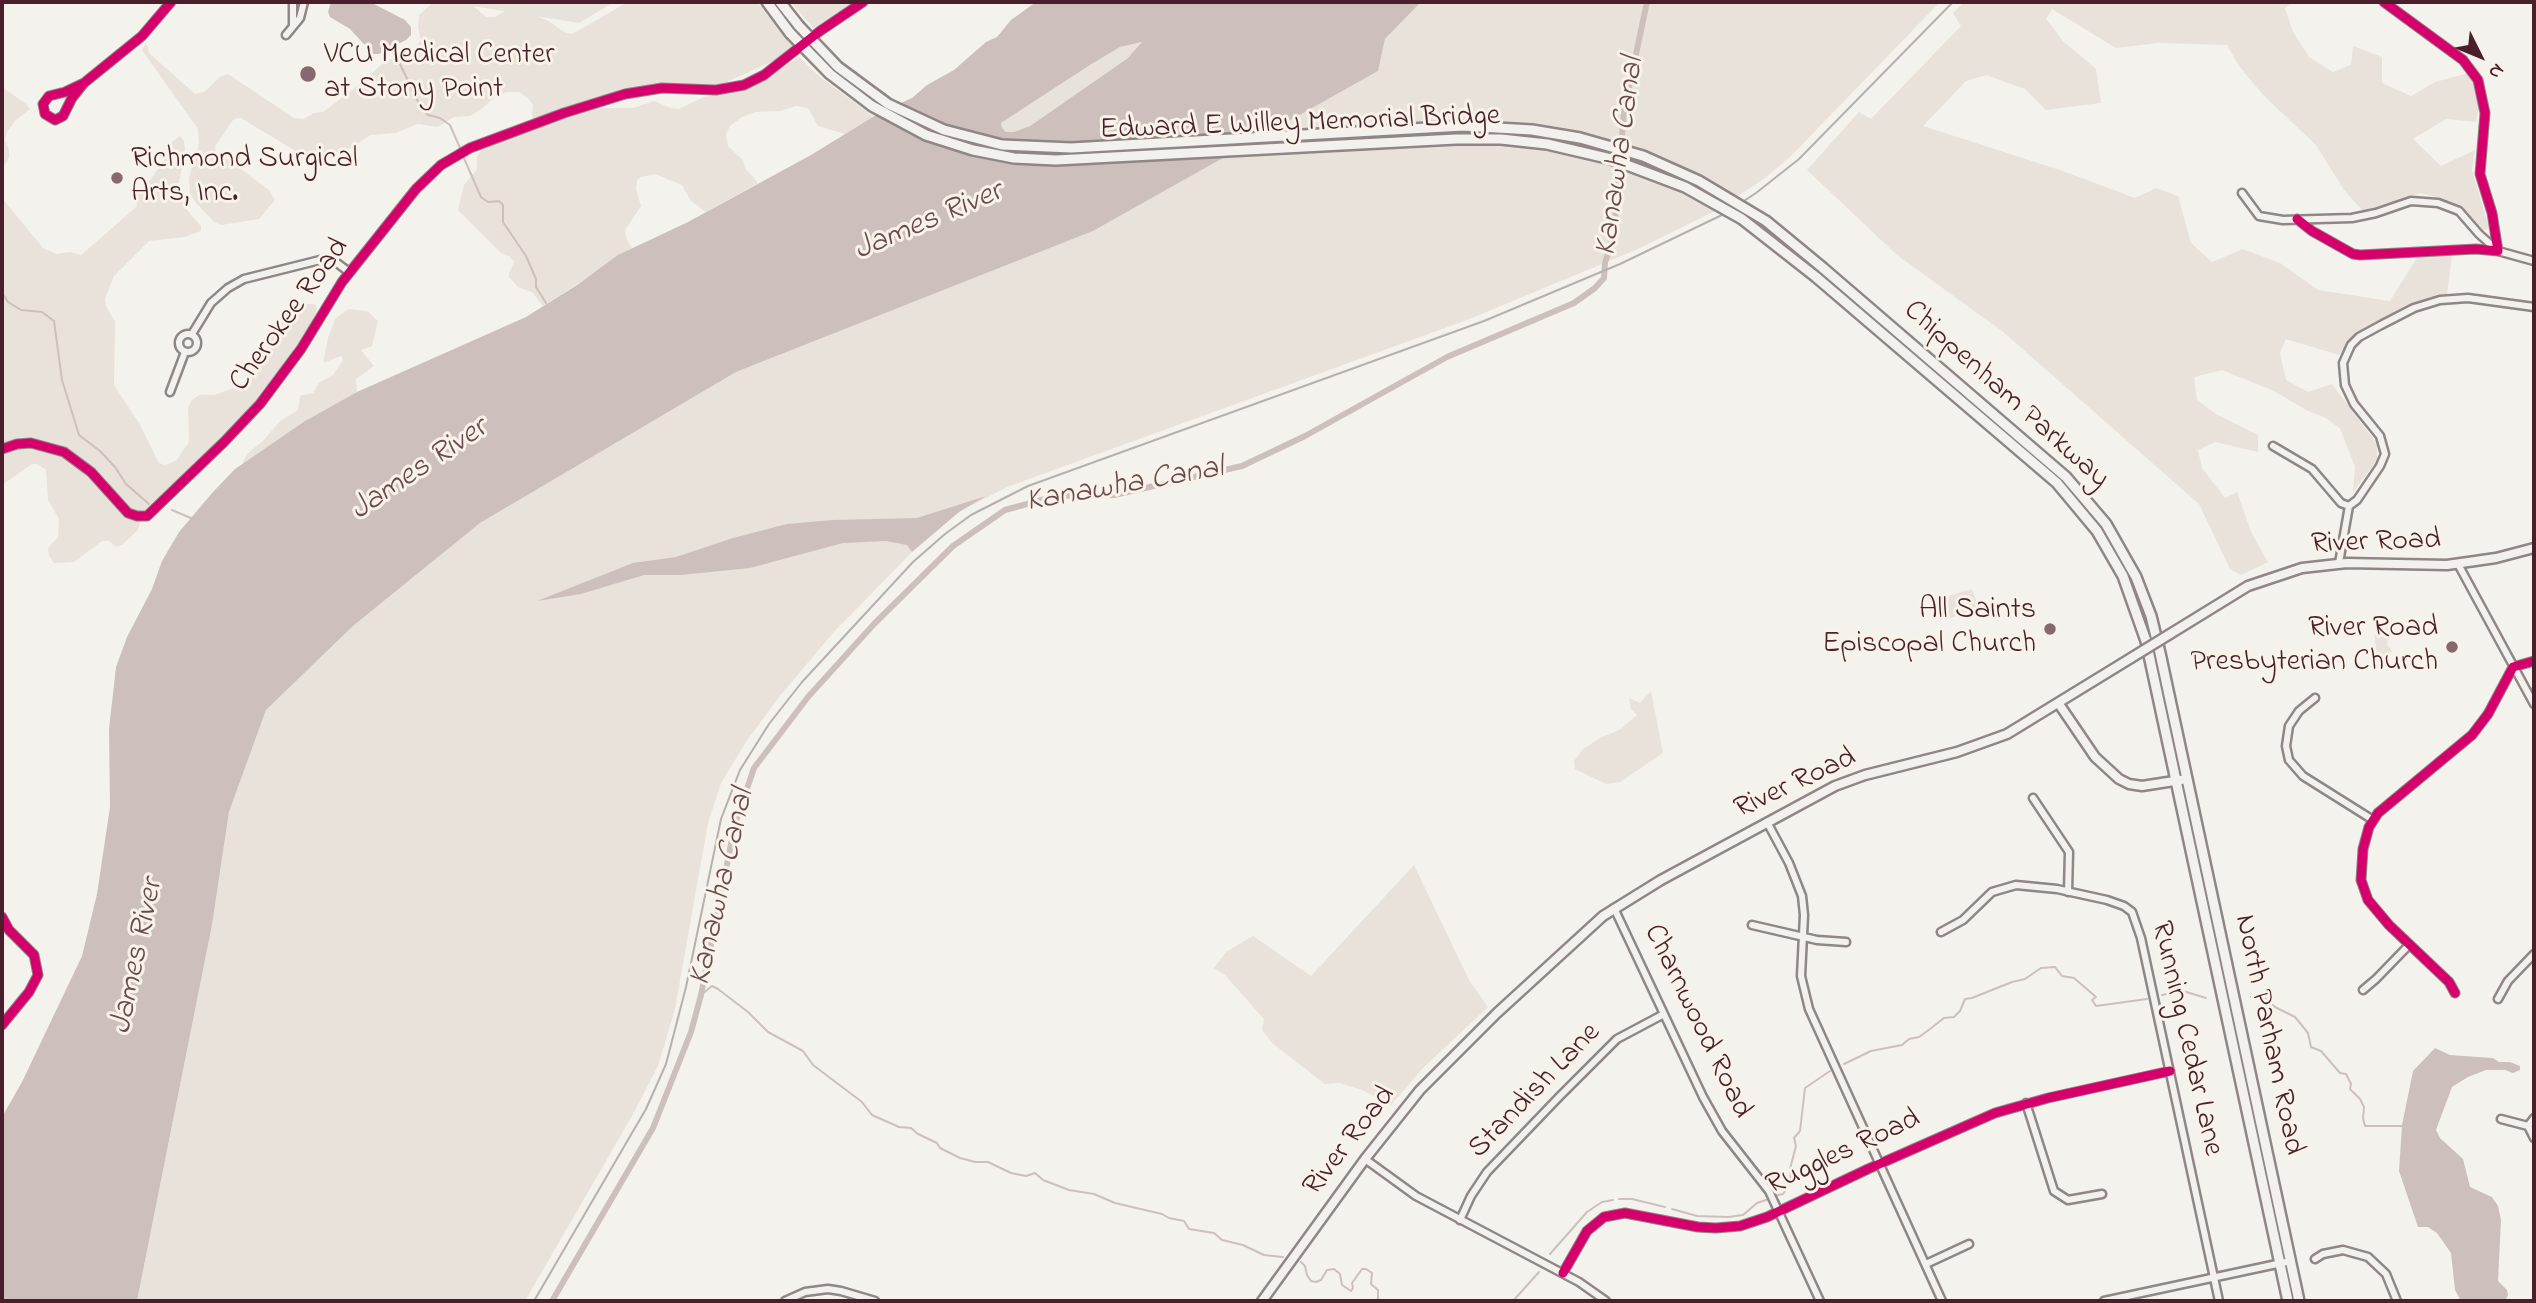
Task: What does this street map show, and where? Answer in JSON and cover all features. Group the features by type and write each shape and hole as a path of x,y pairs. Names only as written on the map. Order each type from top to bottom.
{"highway":[{"name":"Edward E Willey Memorial Bridge","path":"767,2 790,33 830,74 872,106 926,135 973,150 1014,158 1056,160 1456,139 1501,139 1547,144 1611,159 1685,187 1742,219 1816,277"},
{"name":"Edward E Willey Memorial Bridge","path":"780,2 838,67 888,104 935,127 972,139 1002,145 1071,148 1463,126 1532,130 1587,140 1643,156 1699,180 1760,217 1823,268"},
{"name":"Chippenham Parkway","path":"1823,268 2051,463 2100,516 2132,568 2151,616 2187,779"},
{"name":"Chippenham Parkway","path":"1816,277 2042,469 2072,498 2097,531 2119,566 2139,614 2176,781"},
{"name":"North Parham Road","path":"2187,779 2299,1301"},
{"name":"North Parham Road","path":"2176,781 2288,1301"}],"main road":[{"name":"River Road","path":"1262,1301 1364,1159 1420,1090 1585,930 1614,908 1848,780 1958,752 2007,734 2228,597 2264,579 2302,568 2339,563 2458,564 2534,548"},
{"path":"2059,704 2095,757 2119,779 2133,786 2142,786 2187,779"}],"street":[{"path":"84,83 49,96 43,104 45,114 55,120 63,116 84,83 142,36 171,2"},
{"path":"293,2 293,26"},
{"path":"286,35 302,15 304,2"},
{"name":"Cherokee Road","path":"2,449 31,443 64,452 91,472 128,513 147,516 260,404 301,349 349,272 416,190 441,165 462,152 564,113 625,94 662,88 716,90 744,85 764,75 820,31 863,2"},
{"path":"2384,2 2463,60 2478,80 2485,113 2480,174 2492,214 2498,251"},
{"path":"2242,193 2259,216 2271,219 2365,216 2410,201 2438,203 2459,211 2498,251"},
{"path":"2297,219 2312,231 2353,254 2476,249 2498,251 2534,261"},
{"path":"192,334 211,303 228,288 244,279 324,259 337,263 349,272"},
{"path":"2339,563 2349,506 2357,500 2385,454 2380,436 2354,404 2345,386 2343,363 2355,341 2414,308 2440,300 2468,298 2534,307"},
{"path":"186,334 192,334 197,338 198,345 192,352 185,352 179,346 179,340 186,334"},
{"path":"170,392 185,352"},
{"path":"2273,446 2312,469 2341,503 2349,506"},
{"path":"2458,564 2534,704"},
{"path":"2455,993 2449,982 2373,908 2362,886 2361,859 2373,820 2387,804 2449,757 2472,735 2488,714 2513,667 2534,661"},
{"path":"2315,698 2299,710 2289,726 2286,747 2289,760 2303,776 2373,820"},
{"path":"2033,798 2069,852 2068,892"},
{"path":"1767,822 1800,889 1804,915 1801,976 1805,999 1942,1301"},
{"name":"Running Cedar Lane","path":"1941,932 1954,927 1986,896 2004,887 2027,884 2119,904 2132,912 2141,938 2219,1301"},
{"name":"Charnwood Road","path":"1614,908 1714,1120 1761,1177 1820,1301"},
{"path":"2,917 9,930 34,955 37,975 29,992 2,1025"},
{"path":"1752,925 1846,942"},
{"path":"2363,990 2409,944"},
{"path":"2498,999 2508,981 2534,954"},
{"name":"Standish Lane","path":"1460,1220 1487,1172 1568,1087 1617,1039 1664,1014"},
{"name":"Ruggles Road","path":"1563,1273 1587,1231 1601,1219 1618,1212 1716,1228 1740,1226 1779,1211 1968,1124 2026,1103 2169,1071"},
{"path":"2026,1103 2049,1180 2057,1194 2071,1200 2102,1194"},
{"path":"2528,1126 2534,1118"},
{"path":"2501,1119 2528,1126 2534,1138"},
{"path":"1364,1159 1416,1196 1563,1273 1606,1301"},
{"path":"1926,1264 1969,1244"},
{"path":"2315,1259 2323,1254 2343,1250 2368,1257 2386,1274 2397,1301"},
{"path":"2104,1301 2291,1261"},
{"path":"785,1301 805,1292 828,1289 875,1301"}],"shaded area":[{"path":"434,2 469,2 486,17 495,17 510,8 518,7 572,34 628,2 757,2 793,47 776,60 722,84 665,84 634,88 538,119 532,116 533,105 528,98 519,92 507,92 497,95 470,116 454,117 438,127 418,124 395,133 370,135 340,156 328,158 297,152 237,118 215,146 216,151 269,190 275,200 259,219 221,225 214,222 196,203 190,193 189,178 199,144 198,129 142,50 146,43 150,54 195,94 204,92 220,77 228,74 294,118 303,119 323,112 382,64 416,47 421,40 419,15"},
{"path":"447,2 614,2 579,23"},
{"path":"791,2 853,2 813,28"},
{"path":"1421,2 1940,2 1792,155 1764,179 1711,213 1638,249 1467,320 1007,487 959,512 912,552 833,633 779,697 746,742 721,783 708,823 675,1009 658,1066 525,1301 137,1301 212,925 229,812 266,710 353,626 480,523 736,372 1093,231 1378,71 1385,39"},
{"path":"1964,2 2293,2 2285,8 2293,32 2309,57 2333,72 2351,65 2353,46 2382,57 2382,83 2411,96 2435,82 2469,73 2481,98 2476,122 2446,119 2413,139 2441,166 2475,150 2472,170 2489,228 2482,232 2459,208 2442,199 2421,193 2363,211 2344,190 2316,145 2264,96 2239,66 2227,45 2159,43 2116,48 2052,9 2046,19 2064,42 2096,69 2101,103 2046,110 2025,89 1986,75 1966,81 1923,126 2063,171 2135,198 2156,188 2178,196 2191,243 2212,262 2243,249 2280,263 2318,290 2390,301 2418,256 2452,256 2447,295 2379,322 2351,340 2339,355 2286,339 2280,353 2286,380 2308,392 2332,384 2377,444 2377,460 2353,492 2355,467 2340,428 2274,391 2222,370 2194,377 2197,400 2216,414 2258,435 2258,452 2215,442 2198,450 2202,468 2225,498 2237,492 2252,534 2268,562 2241,575 2230,569 2199,504 2002,331 1897,255 1807,170 1859,112 1871,119 1961,26 1953,13"},
{"path":"1144,42 1128,58 1030,126 1014,132 1006,132 1002,128 1001,123 1090,65 1120,47"},
{"path":"799,57 820,77 874,117 845,134 818,126 808,108 796,106 780,111 755,112 742,117 730,126 726,134 728,146 743,160 745,168 758,183 706,212 691,201 682,185 655,174 641,177 637,180 636,189 641,206 625,230 632,248 543,306 532,292 518,287 509,277 514,262 509,256 501,253 458,210 464,185 477,169 477,157 481,150 587,108 633,108 654,101 679,109 704,97 746,89"},
{"path":"2,87 30,109 15,121 7,132 5,140 9,158 2,169"},
{"path":"180,136 185,150 179,195 187,210 201,226 201,231 184,237 149,241 114,276 105,299 115,322 114,385 139,423 159,463 165,465 176,461 189,442 188,407 192,400 199,395 214,395 242,385 263,362 269,337 279,323 304,304 315,304 317,308 313,320 271,384 223,438 143,511 138,530 122,545 116,547 109,541 102,541 74,562 54,563 48,548 58,537 59,519 48,500 46,470 32,464 2,485 2,198 43,248 56,254 70,252 81,255 137,206 136,194 151,179 167,156 172,142"},
{"path":"348,309 367,311 378,321 372,346 361,350 374,366 356,379 357,392 310,418 242,464 247,454 263,441 280,421 298,410 300,396 313,393 319,383 333,375 343,360 341,356 323,363 328,338 335,319"},
{"path":"1972,589 1979,609 1951,618 1941,605 1940,598"},
{"path":"2393,618 2387,645 2392,651 2384,661 2376,652 2374,623"},
{"path":"1651,691 1663,753 1620,782 1606,784 1575,769 1574,761 1583,749 1619,730 1637,715 1631,709 1629,698 1640,703"},
{"path":"1414,865 1469,980 1488,1007 1423,1068 1391,1105 1362,1090 1339,1083 1325,1084 1272,1043 1262,1030 1264,1019 1225,975 1214,968 1226,952 1253,936 1311,976"}],"water":[{"path":"331,2 370,2 405,20 411,27 411,35 379,54 373,54 350,29 330,17 328,12"},
{"name":"James River","path":"1036,2 1421,2 1385,39 1378,71 1093,231 736,372 480,523 353,626 266,710 229,812 212,925 137,1301 2,1301 2,1117 22,1082 82,956 97,894 110,807 109,729 116,667 162,561 179,532 235,469 305,421 357,392 526,317 618,255 688,222 811,155 881,112 912,98 927,85 954,70 986,42 997,37 1011,20","holes":["1142,42 1128,58 1030,126 1014,132 1006,132 1002,128 1001,123 1090,65 1120,47"]},
{"path":"986,496 959,512 912,552 907,545 886,541 843,543 750,568 681,575 644,575 581,594 537,601 633,563 676,557 787,524 917,518"},
{"path":"2435,1048 2450,1055 2493,1058 2499,1062 2520,1066 2520,1070 2513,1073 2486,1070 2452,1087 2436,1130 2440,1138 2463,1159 2470,1187 2492,1197 2498,1206 2501,1220 2498,1281 2507,1290 2505,1301 2461,1301 2455,1290 2451,1253 2437,1233 2428,1227 2418,1227 2399,1171 2402,1125 2413,1071"}],"waterway":[{"name":"Kanawha Canal","path":"552,1301 653,1128 691,1032 701,995 735,824 754,768 808,697 874,624 953,546 1005,510 1056,496 1114,495 1242,466 1305,436 1447,357 1574,303 1595,288 1604,278 1605,263 1614,233 1624,111 1647,2"},
{"path":"399,62 421,108 428,115 440,118 450,125 460,148"},
{"path":"463,156 481,197 488,202 499,201 503,205 503,222 526,256 536,279 536,287 546,303"},
{"path":"2,293 8,302 21,310 42,312 54,321 62,380 79,435 100,451 126,484 149,504"},
{"path":"172,510 193,519"},
{"path":"1844,1064 1871,1051 1902,1045 1909,1039 1919,1037 1944,1018 1954,1017 1965,999 2025,979 2041,968 2055,967 2062,976 2074,978 2096,997 2092,1000 2096,1006 2147,999"},
{"path":"701,995 712,986 718,989 748,1012 768,1032 803,1051 813,1065 862,1102 872,1115 899,1127 911,1128 960,1158 988,1162 1011,1173 1026,1176 1035,1173 1043,1180 1069,1190 1094,1194 1115,1203 1162,1214 1184,1221 1189,1229 1214,1233 1222,1240 1243,1245 1264,1255 1283,1257"},
{"path":"2162,995 2183,991 2206,998"},
{"path":"2251,997 2265,998 2275,1007 2295,1017 2308,1033 2311,1047 2321,1051 2340,1073 2346,1074 2351,1084 2350,1089 2364,1107 2365,1126 2405,1126"},
{"path":"1778,1195 1783,1194 1791,1182 1790,1169 1796,1146 1794,1138 1800,1131 1805,1088 1830,1071"},
{"path":"1619,1199 1632,1199 1665,1207"},
{"path":"1672,1209 1697,1216 1728,1217 1743,1215 1757,1203 1769,1199"},
{"path":"1550,1254 1587,1212 1602,1202 1613,1200"},
{"path":"1301,1262 1311,1281 1321,1280 1327,1270 1334,1269 1340,1274 1342,1285 1351,1291 1352,1283 1362,1269 1366,1269 1372,1273 1371,1284 1378,1290 1378,1301"},
{"path":"1513,1301 1539,1272"}],"railway":[{"path":"534,1301 646,1109 666,1064 686,987 721,819 740,770 769,724 802,682 913,562 971,515 1028,486 1484,321 1620,264 1724,214 1799,159 1953,2"}],"cycle path":[{"path":"84,83 49,96 43,104 45,114 55,120 63,116 84,83 142,36 171,2"},
{"path":"2,449 31,443 64,452 91,472 128,513 147,516 260,404 301,349 342,282 416,189 441,165 470,148 564,113 625,94 662,88 716,90 744,85 764,75 820,31 863,2"},
{"path":"2297,219 2312,231 2353,254 2476,249 2498,251 2492,213 2480,174 2485,113 2478,80 2463,60 2384,2"},
{"path":"2455,993 2449,982 2389,925 2368,900 2361,880 2363,849 2369,827 2378,813 2472,735 2488,714 2513,667 2534,661"},
{"path":"2,917 9,930 34,955 38,975 29,992 2,1025"},
{"path":"1563,1273 1587,1231 1604,1217 1625,1213 1698,1227 1740,1226 1767,1217 1995,1113 2048,1098 2170,1071"}],"place":[{"name":"VCU Medical Center at Stony Point","path":"308,74"},
{"name":"Richmond Surgical Arts, Inc.","path":"117,178"},
{"name":"All Saints Episcopal Church","path":"2050,629"},
{"name":"River Road Presbyterian Church","path":"2452,647"}]}
